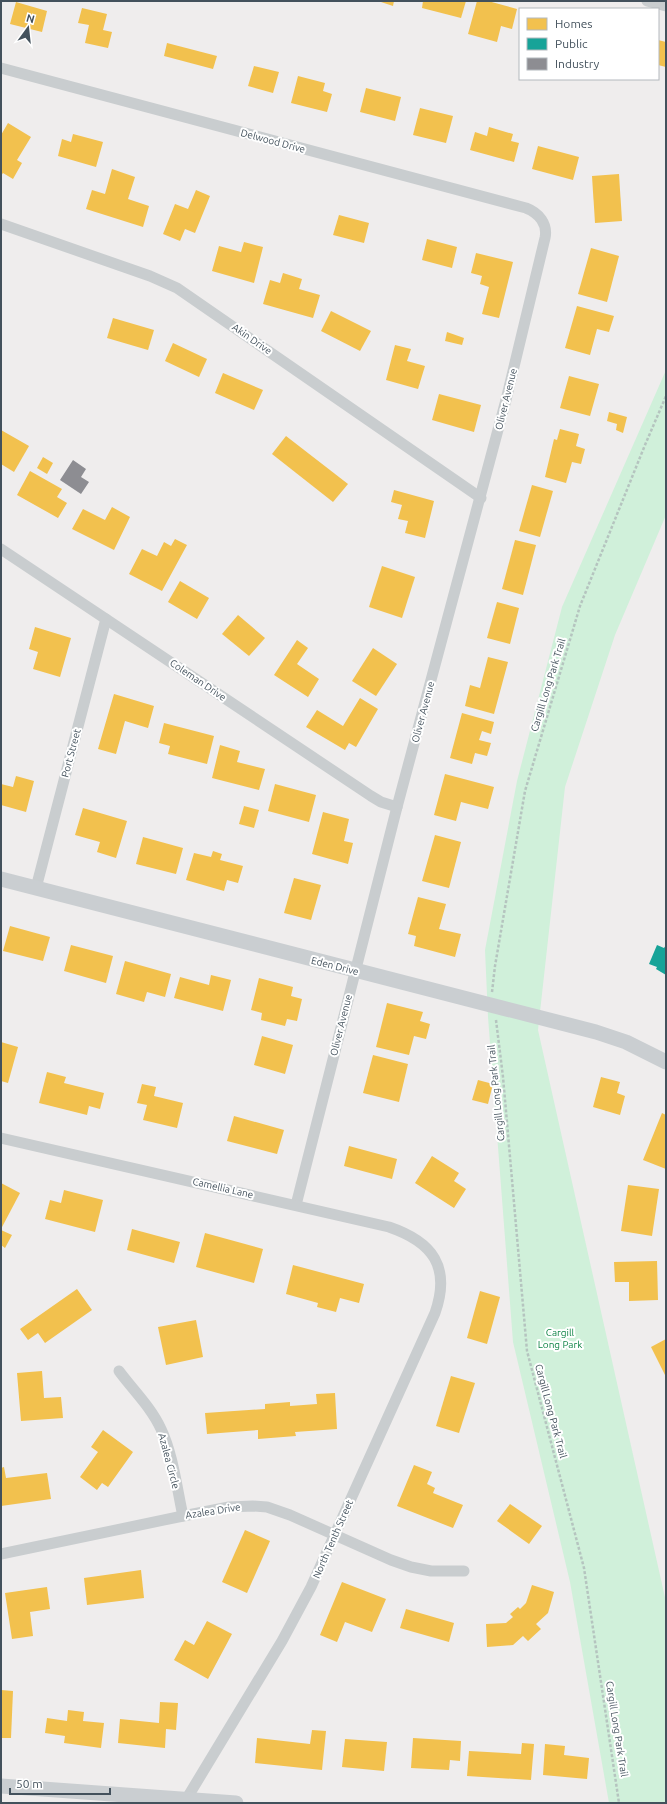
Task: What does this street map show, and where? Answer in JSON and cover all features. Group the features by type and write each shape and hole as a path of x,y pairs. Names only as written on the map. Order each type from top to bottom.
{"street":[{"path":"647,1 666,6"},
{"name":"Delwood Drive","path":"1,68 526,208 536,213 542,219"},
{"name":"Oliver Avenue","path":"296,1205 354,970 480,498 545,238 546,229 542,219"},
{"name":"Akin Drive","path":"1,224 150,276 177,288 480,498"},
{"name":"Coleman Drive","path":"1,549 371,796 381,802 397,807"},
{"name":"Port Street","path":"36,888 106,619"},
{"name":"Eden Drive","path":"1,879 596,1032 626,1042 666,1062"},
{"name":"Camellia Lane","path":"1,1138 399,1230 422,1243 436,1259"},
{"name":"North Tenth Street","path":"185,1801 282,1641 311,1587 435,1314 440,1296 441,1278 436,1259"},
{"name":"Azalea Circle","path":"118,1371 145,1404 161,1428 167,1445 183,1516"},
{"name":"Azalea Drive","path":"1,1554 229,1507 260,1506 280,1511 391,1560 411,1567 432,1571 464,1571"},
{"path":"1,1786 185,1801 236,1803"}],"path":[{"name":"Cargill Long Park Trail","path":"492,993 495,966 525,791 580,606 666,396"},
{"name":"Cargill Long Park Trail","path":"496,1020 503,1077 526,1351 584,1568 620,1803"}],"green space":[{"name":"Cargill Long Park","path":"666,370 666,515 615,635 565,787 538,1030 666,1602 666,1803 609,1803 570,1582 513,1342 488,1017 485,950 517,781 562,607"}],"building: Homes":[{"path":"378,1 394,1 393,6"},
{"path":"423,1 466,1 461,18 422,8"},
{"path":"477,1 488,1 517,9 512,29 501,26 497,42 468,34"},
{"path":"16,2 47,11 42,32 10,24"},
{"path":"82,8 107,14 103,30 112,32 108,48 85,43 89,25 78,23"},
{"path":"659,40 666,42 666,67 659,65"},
{"path":"167,43 217,56 213,69 164,56"},
{"path":"254,66 279,72 273,93 248,86"},
{"path":"298,76 325,83 323,91 332,94 327,112 291,103"},
{"path":"366,88 401,97 395,121 360,112"},
{"path":"420,108 453,116 446,143 413,135"},
{"path":"8,123 31,137 17,160 22,163 13,179 3,173 1,176 1,135"},
{"path":"489,127 513,134 511,141 519,143 514,162 470,150 475,132 487,136"},
{"path":"73,134 103,142 96,167 58,156 62,139 71,142"},
{"path":"538,146 579,157 573,180 532,169"},
{"path":"112,169 135,177 128,199 149,206 143,227 86,209 92,190 105,194"},
{"path":"619,174 622,221 595,223 592,176"},
{"path":"196,190 210,196 195,233 185,229 180,241 163,234 175,204 188,209"},
{"path":"339,215 369,223 364,243 333,235"},
{"path":"427,239 457,247 452,268 422,260"},
{"path":"244,242 263,247 254,283 212,271 219,246 241,252"},
{"path":"591,248 619,256 607,302 578,294"},
{"path":"476,253 513,262 499,318 482,314 489,287 480,284 482,276 471,273"},
{"path":"283,273 302,279 299,289 320,295 313,318 263,304 270,280 280,283"},
{"path":"577,306 614,316 609,332 597,329 590,355 565,348"},
{"path":"331,311 371,331 360,351 321,331"},
{"path":"113,318 154,330 148,350 107,338"},
{"path":"447,332 464,338 462,345 445,341"},
{"path":"173,343 207,359 199,377 165,361"},
{"path":"395,345 411,349 407,361 425,366 418,389 386,380"},
{"path":"223,373 263,390 254,410 215,393"},
{"path":"569,376 599,384 590,416 560,408"},
{"path":"439,394 481,405 474,432 432,420"},
{"path":"609,412 627,417 623,433 616,430 617,424 607,421"},
{"path":"560,429 579,434 576,446 585,449 581,464 572,462 566,483 545,477 554,439 557,440"},
{"path":"1,430 29,446 14,472 1,464"},
{"path":"286,436 348,484 333,502 272,454"},
{"path":"43,457 53,463 47,474 37,468"},
{"path":"30,471 62,489 57,497 67,503 58,518 17,495"},
{"path":"532,485 553,491 540,537 519,531"},
{"path":"394,490 434,501 425,538 405,533 408,521 398,519 402,505 391,502"},
{"path":"112,507 130,517 114,550 72,529 83,509 105,520"},
{"path":"175,539 187,545 162,591 129,574 142,549 157,556 164,542 171,546"},
{"path":"515,540 536,545 523,595 502,589"},
{"path":"382,566 415,577 402,618 369,607"},
{"path":"180,581 209,598 197,619 168,602"},
{"path":"497,602 519,608 510,644 487,638"},
{"path":"238,615 265,638 249,656 222,634"},
{"path":"35,627 71,638 60,677 33,669 38,652 29,649"},
{"path":"297,640 308,648 297,664 319,679 308,697 274,675"},
{"path":"373,648 397,664 376,696 352,681"},
{"path":"488,657 508,662 494,714 465,706 470,685 480,688"},
{"path":"114,694 154,706 148,728 125,721 116,754 98,749"},
{"path":"360,698 378,709 356,747 349,743 345,750 306,727 317,710 343,726"},
{"path":"462,713 494,722 491,734 482,731 479,740 491,743 487,756 475,753 472,764 450,758"},
{"path":"164,723 214,736 207,764 168,754 170,746 159,743"},
{"path":"220,745 240,751 237,762 265,769 259,790 212,778"},
{"path":"445,774 494,787 488,809 461,802 456,821 434,815"},
{"path":"16,776 34,781 26,812 1,805 1,784 13,787"},
{"path":"275,784 316,795 309,822 268,811"},
{"path":"244,806 259,810 254,828 239,824"},
{"path":"83,808 127,821 116,858 97,852 100,842 75,835"},
{"path":"323,812 349,819 344,841 353,843 348,864 312,854"},
{"path":"435,835 461,842 449,888 422,881"},
{"path":"143,837 183,848 176,874 136,864"},
{"path":"213,851 222,854 220,860 243,866 238,883 227,880 224,891 186,880 194,853 211,857"},
{"path":"294,878 321,885 311,920 284,913"},
{"path":"418,897 446,904 439,929 461,934 455,957 414,946 416,936 408,934"},
{"path":"10,926 50,937 43,961 3,951"},
{"path":"71,945 113,956 106,983 64,971"},
{"path":"125,961 171,974 165,997 147,992 144,1002 116,994"},
{"path":"211,975 231,980 223,1011 174,998 180,977 209,985"},
{"path":"259,978 293,987 291,996 302,999 297,1021 287,1019 285,1026 261,1020 262,1013 251,1010"},
{"path":"387,1003 423,1012 420,1021 430,1024 426,1039 414,1036 409,1055 376,1047"},
{"path":"262,1036 293,1045 285,1074 254,1065"},
{"path":"1,1042 18,1047 8,1083 1,1081"},
{"path":"373,1055 408,1064 399,1102 363,1093"},
{"path":"47,1072 66,1077 64,1083 104,1093 100,1109 89,1106 87,1115 39,1103"},
{"path":"601,1077 620,1082 617,1093 625,1096 620,1115 593,1107"},
{"path":"478,1080 493,1084 488,1104 472,1100"},
{"path":"142,1084 156,1087 154,1096 183,1103 177,1128 143,1120 147,1105 137,1103"},
{"path":"662,1113 666,1115 666,1169 643,1160"},
{"path":"234,1116 284,1130 277,1154 227,1141"},
{"path":"349,1146 397,1159 392,1179 344,1166"},
{"path":"432,1156 459,1173 454,1181 466,1189 454,1208 415,1183"},
{"path":"1,1183 20,1193 1,1229"},
{"path":"628,1185 659,1189 652,1236 621,1231"},
{"path":"64,1190 103,1200 95,1232 45,1219 50,1200 61,1203"},
{"path":"132,1229 180,1242 174,1263 127,1250"},
{"path":"1,1230 12,1235 5,1248 1,1245"},
{"path":"205,1233 263,1249 254,1283 196,1267"},
{"path":"657,1261 658,1300 629,1301 629,1282 615,1282 614,1262"},
{"path":"293,1265 364,1284 359,1303 340,1298 336,1312 317,1307 318,1303 286,1294"},
{"path":"77,1289 92,1310 45,1343 38,1333 28,1340 20,1329"},
{"path":"480,1291 500,1297 487,1344 467,1338"},
{"path":"196,1320 203,1357 166,1365 158,1327"},
{"path":"666,1339 666,1377 651,1347"},
{"path":"42,1371 44,1398 61,1397 63,1418 21,1421 17,1373"},
{"path":"451,1376 475,1383 459,1433 436,1426"},
{"path":"335,1393 337,1429 295,1432 296,1436 258,1439 258,1430 207,1434 205,1413 265,1409 265,1404 290,1402 290,1406 317,1404 316,1394"},
{"path":"103,1430 133,1452 108,1487 102,1483 97,1490 80,1477 98,1452 91,1447"},
{"path":"414,1465 432,1472 427,1484 435,1488 433,1493 463,1505 453,1528 397,1506"},
{"path":"4,1467 6,1478 47,1473 51,1499 1,1506 1,1468"},
{"path":"510,1504 542,1526 529,1544 497,1521"},
{"path":"245,1530 270,1541 247,1593 222,1582"},
{"path":"141,1570 144,1598 87,1605 84,1578"},
{"path":"342,1582 386,1599 372,1632 345,1622 337,1642 320,1635"},
{"path":"532,1585 554,1592 548,1613 536,1624 541,1629 528,1641 523,1636 513,1645 487,1647 486,1624 506,1623 513,1617 510,1614 518,1607 520,1609 526,1603"},
{"path":"47,1587 50,1609 30,1612 33,1636 12,1639 5,1593"},
{"path":"406,1609 454,1623 449,1642 400,1628"},
{"path":"207,1621 232,1634 208,1679 174,1660 185,1640 194,1645"},
{"path":"1,1690 13,1691 11,1738 1,1738"},
{"path":"160,1702 178,1703 176,1730 166,1729 165,1748 118,1743 120,1719 159,1723"},
{"path":"68,1710 84,1712 83,1721 104,1723 101,1748 64,1743 65,1736 45,1733 47,1718 67,1721"},
{"path":"312,1730 326,1731 322,1770 255,1763 257,1738 310,1744"},
{"path":"413,1738 461,1741 460,1761 450,1760 449,1770 411,1768"},
{"path":"345,1739 387,1742 384,1771 342,1767"},
{"path":"522,1743 534,1744 531,1780 467,1776 469,1751 521,1754"},
{"path":"545,1744 565,1746 564,1755 589,1758 587,1779 543,1775"}],"building: Public":[{"path":"657,945 664,948 666,945 666,975 656,969 657,967 649,964"}],"building: Industry":[{"path":"73,460 86,469 81,477 89,482 81,494 60,480"}]}
